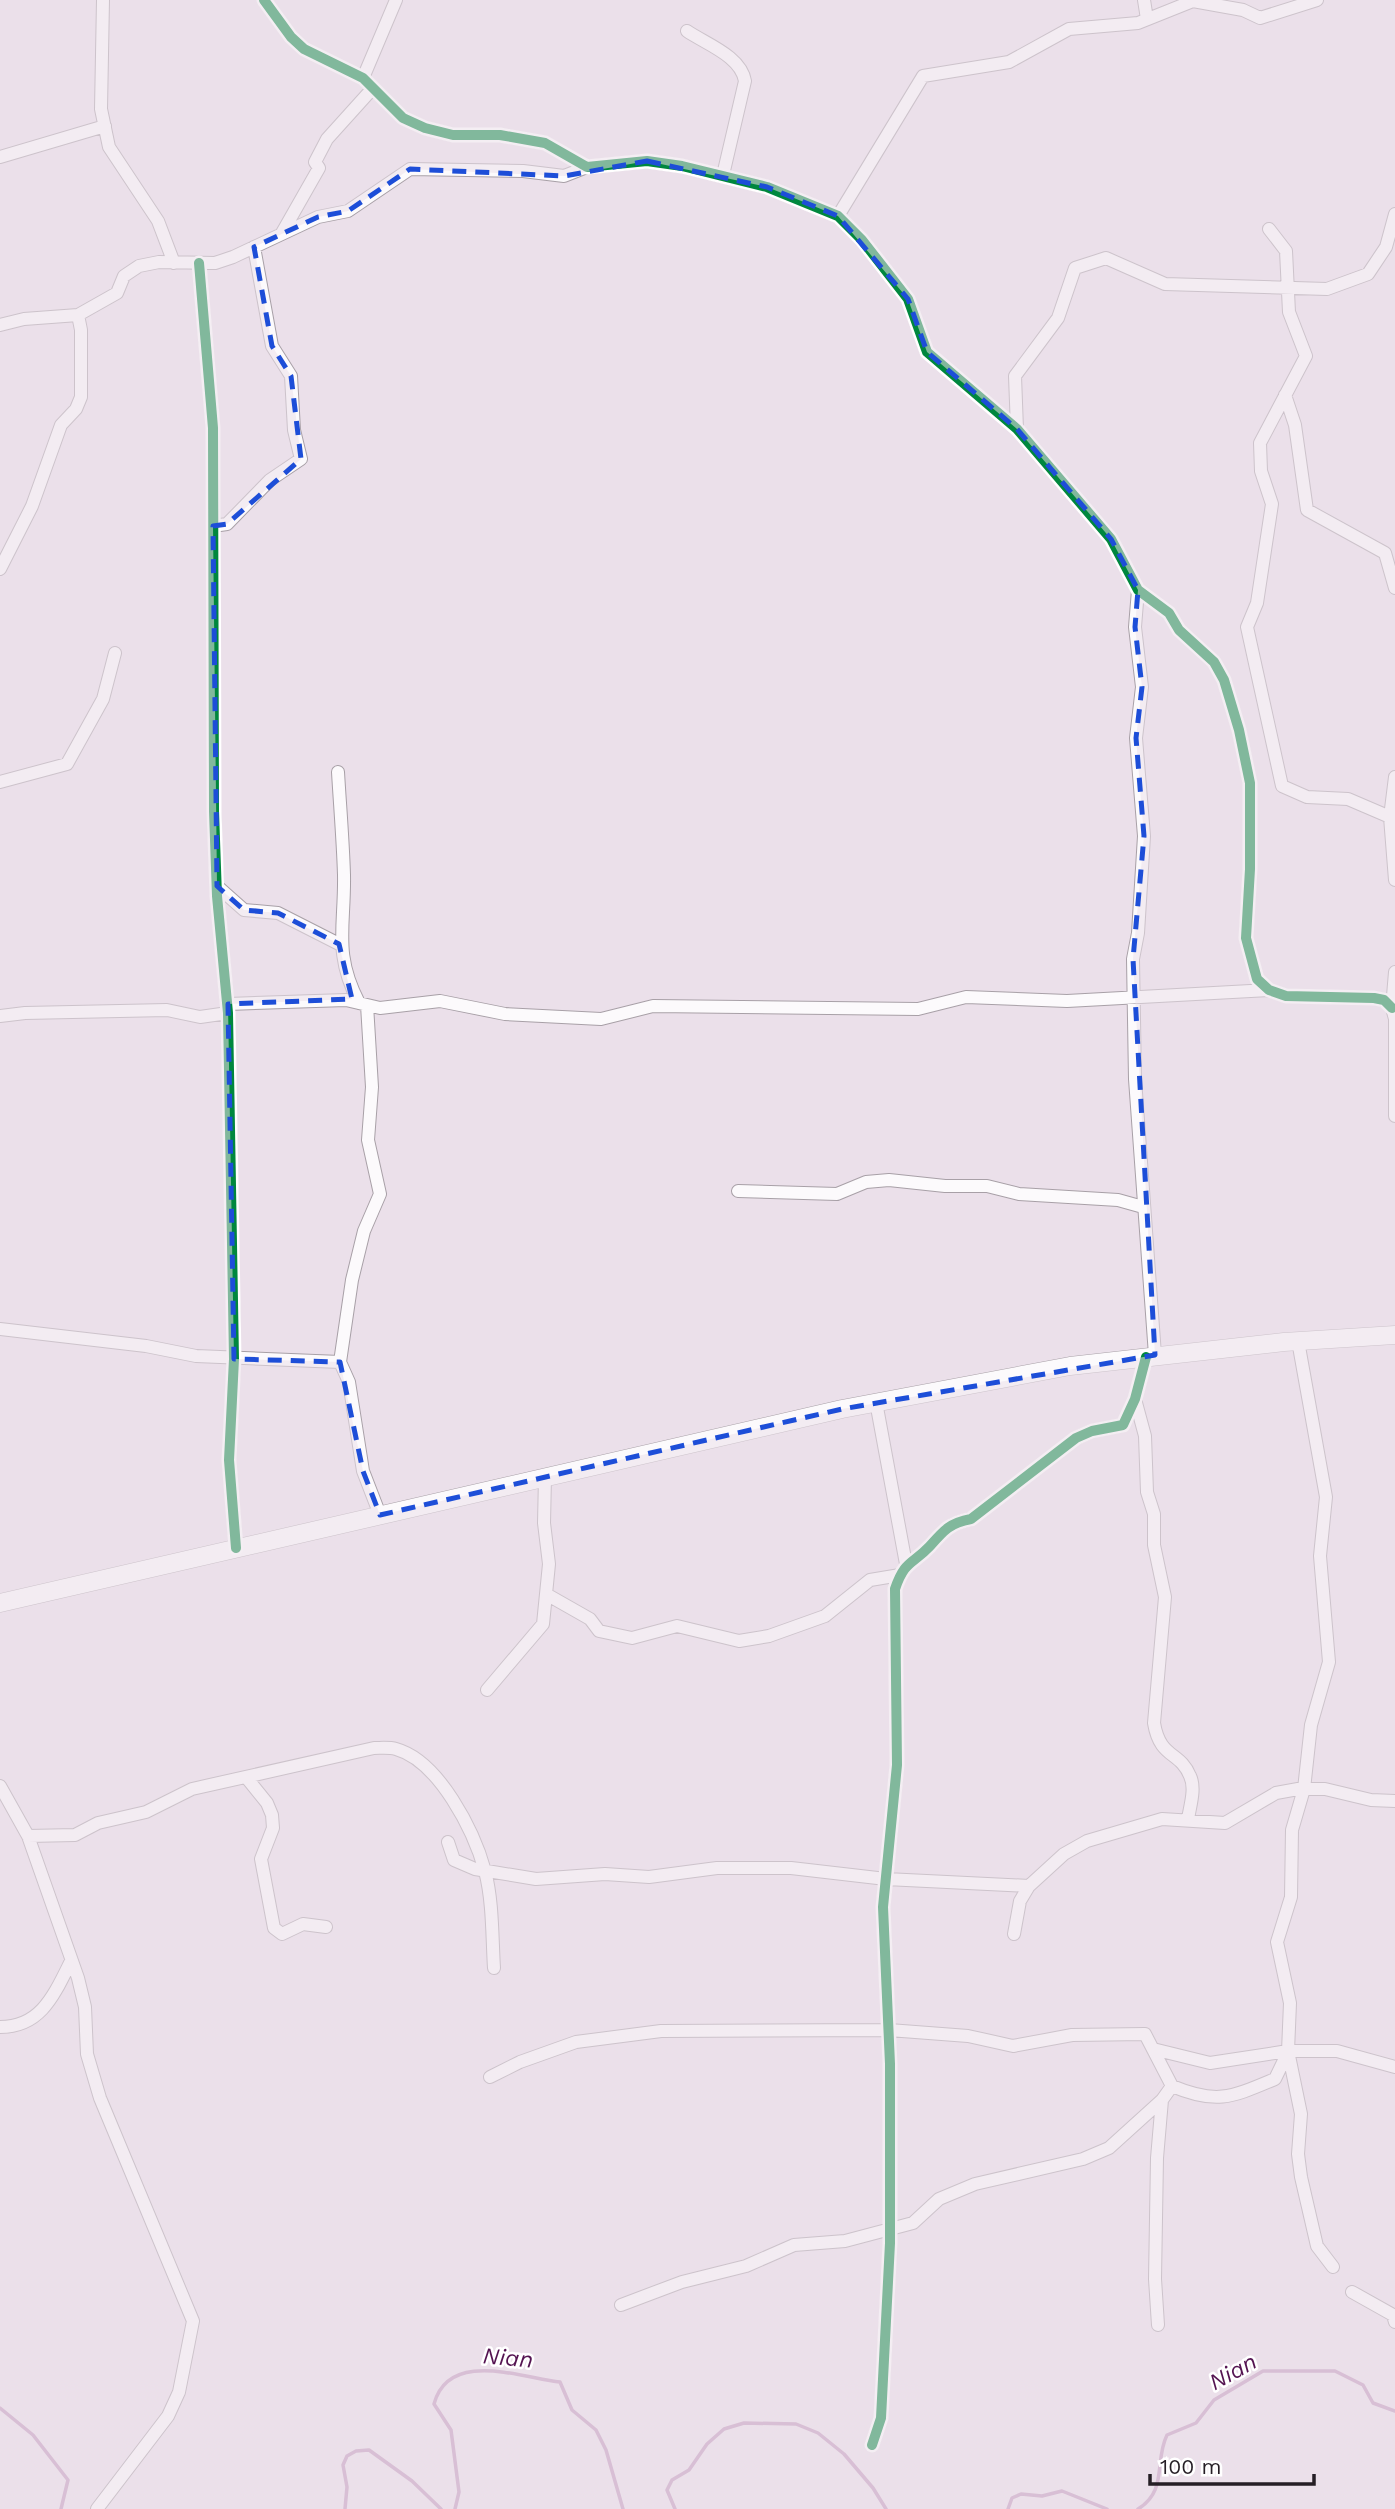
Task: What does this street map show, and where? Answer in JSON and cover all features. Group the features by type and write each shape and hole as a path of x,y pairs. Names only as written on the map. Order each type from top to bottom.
{"main road":[{"path":"0,1603 876,1402 1070,1366 1298,1341 1395,1335"}],"street":[{"path":"103,0 101,108 109,147 158,221 174,262"},
{"path":"264,0 290,37 304,48 368,83 403,118 425,128 453,135 500,135 545,143 587,167"},
{"path":"282,233 319,168 315,162 327,139 368,83 396,0"},
{"path":"1144,0 1147,19"},
{"path":"838,216 923,76 1009,62 1069,29 1138,23 1193,1 1243,10 1260,18 1317,0"},
{"path":"687,32 737,63 744,71 745,80 723,175"},
{"path":"0,158 104,126"},
{"path":"0,325 24,318 78,315 117,293 124,276 139,267 174,262 215,263 318,217 348,211 410,169 523,171 564,176 587,167 647,161 723,175 767,187 838,216 862,240 908,299 927,352 1017,429 1111,539 1138,590 1169,613 1179,630 1214,662 1224,680 1240,730 1250,783 1250,869 1246,939 1257,979 1269,990"},
{"path":"1017,429 1015,376 1058,317 1075,268 1106,258 1165,284 1327,289 1367,274 1386,247 1395,214"},
{"path":"1269,229 1286,251 1289,312 1306,356 1260,443 1261,471 1272,504 1256,603 1247,627 1282,786 1307,797 1348,799 1390,817"},
{"path":"213,526 227,524 270,480 300,459 294,429 291,376 272,346 254,247"},
{"path":"199,263 213,428 217,886 228,1008 234,1359 229,1460 236,1548"},
{"path":"0,569 32,506 61,425 76,409 81,397 81,330 78,315"},
{"path":"1285,395 1295,425 1307,510 1385,554 1395,588"},
{"path":"545,1594 590,1619 599,1631 632,1638 677,1626 739,1641 769,1636 825,1616 870,1580 903,1570 929,1547 940,1531 955,1522 971,1519 1076,1438 1092,1431 1123,1425 1150,1356 1148,1236 1143,1207 1133,959 1138,933 1144,836 1136,738 1142,687 1135,627 1138,590"},
{"path":"0,782 67,764 103,699 115,653"},
{"path":"338,772 344,878 340,944 348,982 363,1004 372,1087 368,1140 380,1194 364,1231 352,1280 340,1362 349,1382 363,1471 380,1515"},
{"path":"1395,777 1390,817 1395,880"},
{"path":"217,886 244,910 278,913 340,944"},
{"path":"1395,972 1392,1008 1395,1020 1395,1116"},
{"path":"0,1016 24,1013 167,1010 200,1017 228,1008 346,1000 380,1008 440,1001 505,1014 601,1019 653,1006 918,1009 966,997 1067,1001 1269,990 1286,996 1384,1000 1392,1008"},
{"path":"738,1191 838,1194 866,1182 889,1180 945,1186 987,1186 1019,1194 1118,1200 1143,1207"},
{"path":"0,1329 234,1359 340,1362"},
{"path":"1298,1341 1326,1497 1320,1556 1329,1662 1311,1725 1304,1789 1292,1830 1291,1897 1277,1942 1290,2003 1289,2051 1301,2114 1298,2154 1301,2177 1317,2246 1333,2267"},
{"path":"1135,1399 1145,1436 1147,1492 1154,1514 1154,1545 1165,1597 1154,1723 1157,1741 1169,1756 1182,1763 1191,1777 1188,1819"},
{"path":"872,2445 881,2418 890,2227 889,2030 883,1907 897,1765 895,1589 903,1570 876,1402"},
{"path":"487,1690 543,1624 549,1564 544,1523 545,1477"},
{"path":"28,1836 75,1835 98,1823 146,1812 191,1789 374,1748 396,1749 413,1758 444,1784 465,1823 485,1871 494,1968"},
{"path":"246,1777 267,1803 272,1815 273,1828 261,1859 274,1928 282,1934 303,1924 326,1927"},
{"path":"0,1786 28,1836 71,1961 85,2007 87,2054 100,2098 193,2321 179,2392 168,2416 97,2509"},
{"path":"1014,1934 1020,1902 1028,1886 1064,1854 1087,1842 1162,1819 1188,1819 1206,1824 1225,1823 1276,1793 1304,1789 1325,1789 1371,1800 1395,1801"},
{"path":"448,1842 454,1860 485,1871 536,1879 605,1874 680,1875 718,1868 791,1868 886,1879 1028,1886"},
{"path":"0,2027 20,2026 34,2019 58,1987 71,1961"},
{"path":"491,2077 520,2062 576,2042 661,2031 889,2030 968,2036 1013,2046 1072,2035 1144,2034 1172,2086 1201,2098 1237,2095 1275,2079 1289,2051"},
{"path":"1153,2049 1210,2063 1289,2051 1337,2051 1395,2067"},
{"path":"621,2305 682,2282 746,2266 794,2245 845,2241 913,2223 939,2199 975,2184 1083,2159 1109,2148 1162,2100 1172,2086"},
{"path":"1158,2325 1155,2279 1156,2198 1162,2100"},
{"path":"1352,2292 1392,2315 1395,2322"}],"highlighted area":[{"path":"647,161 767,187 838,216 908,299 927,352 1017,429 1111,539 1138,590 1135,627 1142,687 1136,738 1144,836 1133,959 1155,1355 842,1409 380,1515 363,1471 340,1362 234,1359 228,1004 352,999 339,944 278,913 244,910 217,886 213,526 227,524 301,459 291,376 272,346 254,247 318,217 348,211 410,169 564,176"}],"waterway":[{"name":"Nian","path":"455,2509 459,2492 451,2430 434,2404 442,2387 455,2377 470,2372 488,2371 560,2382 572,2410 596,2430 606,2450 623,2509"},
{"name":"Nian","path":"1138,2509 1147,2502 1157,2485 1167,2435 1196,2423 1214,2400 1263,2371 1335,2371 1363,2385 1373,2403 1395,2411"},
{"name":"Nian","path":"0,2408 33,2435 68,2480 61,2509"},
{"name":"Nian","path":"675,2509 667,2490 672,2480 689,2470 707,2444 724,2429 744,2423 796,2424 818,2433 844,2454 873,2488 886,2509"},
{"name":"Nian","path":"345,2509 347,2487 343,2465 347,2456 356,2451 369,2450 412,2481 441,2509"},
{"name":"Nian","path":"1008,2509 1012,2498 1021,2494 1042,2496 1062,2491 1107,2509"}],"cycle path":[{"path":"264,0 291,37 304,49 363,78 403,118 425,128 453,135 500,135 545,143 587,167 647,161 682,166 767,187 838,216 862,240 908,299 927,352 1017,429 1111,539 1138,590 1169,613 1179,630 1214,662 1224,680 1239,730 1250,783 1250,869 1246,938 1257,979 1269,990 1286,996 1374,998 1384,1000 1392,1008"},
{"path":"199,263 213,428 214,811 217,896 228,1013 234,1359 229,1460 236,1548"},
{"path":"872,2445 881,2418 890,2243 890,2064 883,1907 897,1765 895,1589 906,1568 948,1528 971,1519 1076,1438 1092,1431 1123,1425 1135,1399 1146,1357"}]}
